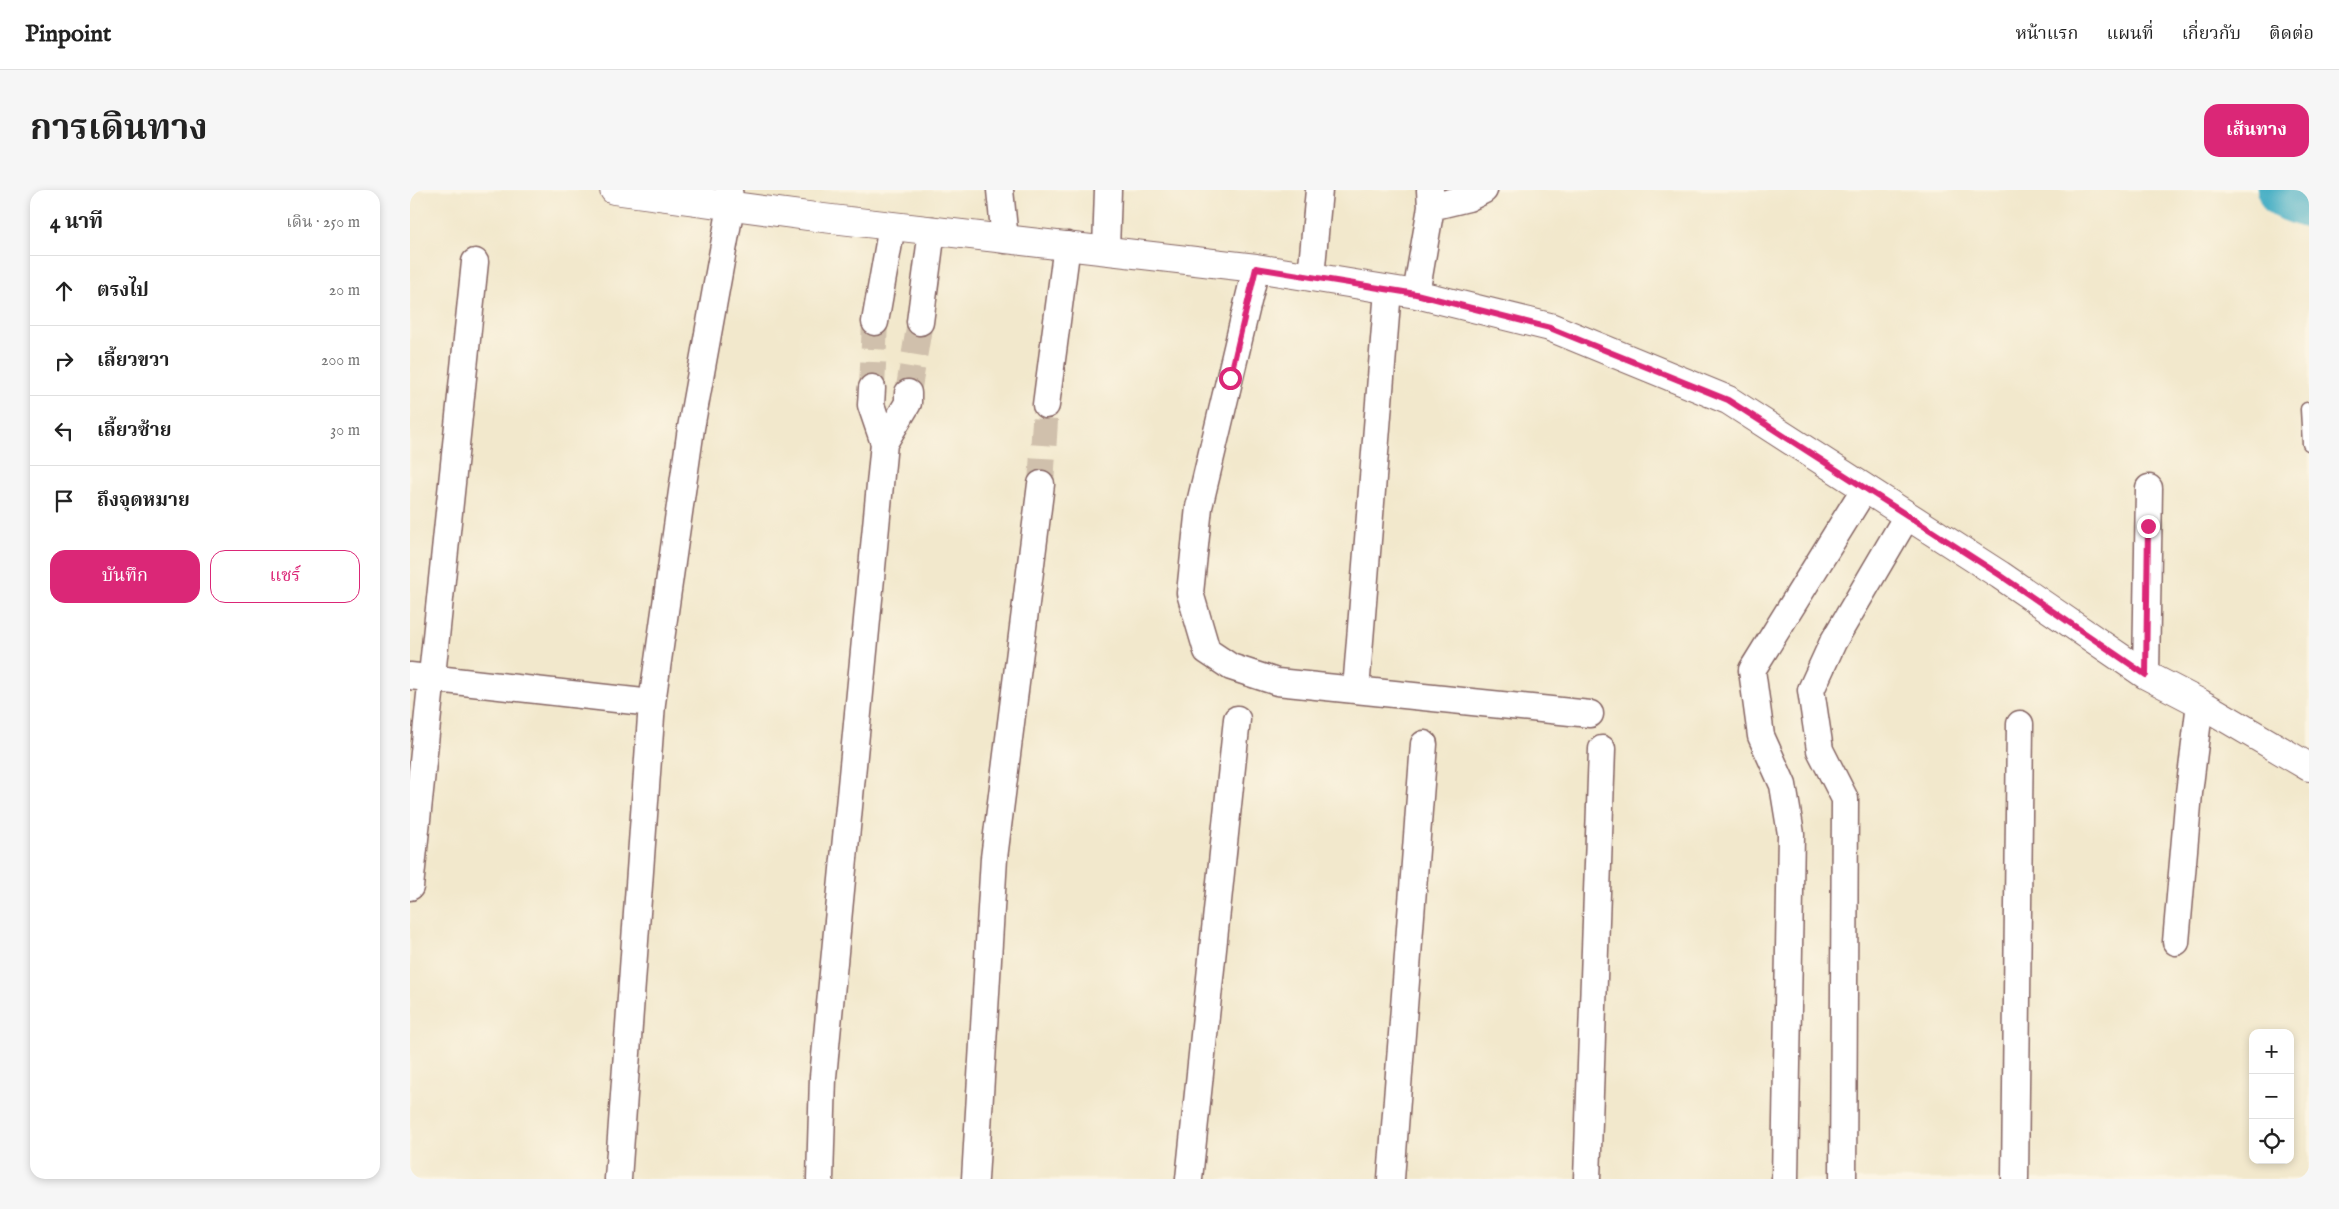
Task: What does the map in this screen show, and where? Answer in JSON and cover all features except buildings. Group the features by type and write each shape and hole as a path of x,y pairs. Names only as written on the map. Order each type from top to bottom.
{"street":[{"path":"614,190 730,198 892,226 1005,240 1067,244 1256,268 1416,294 1550,328 1728,400 2000,575 2146,675 2200,703 2309,767"},
{"path":"1000,190 1005,240"},
{"path":"1106,249 1108,190"},
{"path":"1311,277 1319,190"},
{"path":"1416,294 1430,198 1468,198 1484,190"},
{"path":"618,1179 652,703 691,428 730,198"},
{"path":"875,322 892,226"},
{"path":"920,322 932,230"},
{"path":"1046,405 1067,244"},
{"path":"410,887 421,677 475,262"},
{"path":"1256,268 1199,506 1190,593 1207,651 1231,667 1278,682 1590,714"},
{"path":"1356,690 1388,290"},
{"path":"820,1179 823,1077 884,443 871,405 872,388"},
{"path":"884,443 908,403 908,393"},
{"path":"975,1179 994,858 1041,484"},
{"path":"1785,1179 1791,834 1783,785 1761,736 1752,670 1864,488"},
{"path":"2146,675 2149,488"},
{"path":"1843,1179 1845,800 1820,750 1811,690 1833,642 1908,516"},
{"path":"421,677 652,703"},
{"path":"2176,942 2189,793 2200,703"},
{"path":"1189,1179 1237,719"},
{"path":"2015,1179 2020,724"},
{"path":"1392,1179 1424,744"},
{"path":"1588,1179 1602,749"}],"lane":[{"path":"2307,409 2309,444"}],"waterway":[{"path":"2288,190 2309,198"}],"tunnel":[{"path":"872,388 875,322"},
{"path":"908,393 920,322"},
{"path":"1041,484 1046,405"}],"route":[{"path":"1230,378 1256,268 1416,294 1550,328 1728,400 2000,575 2146,675 2148,526"}]}
